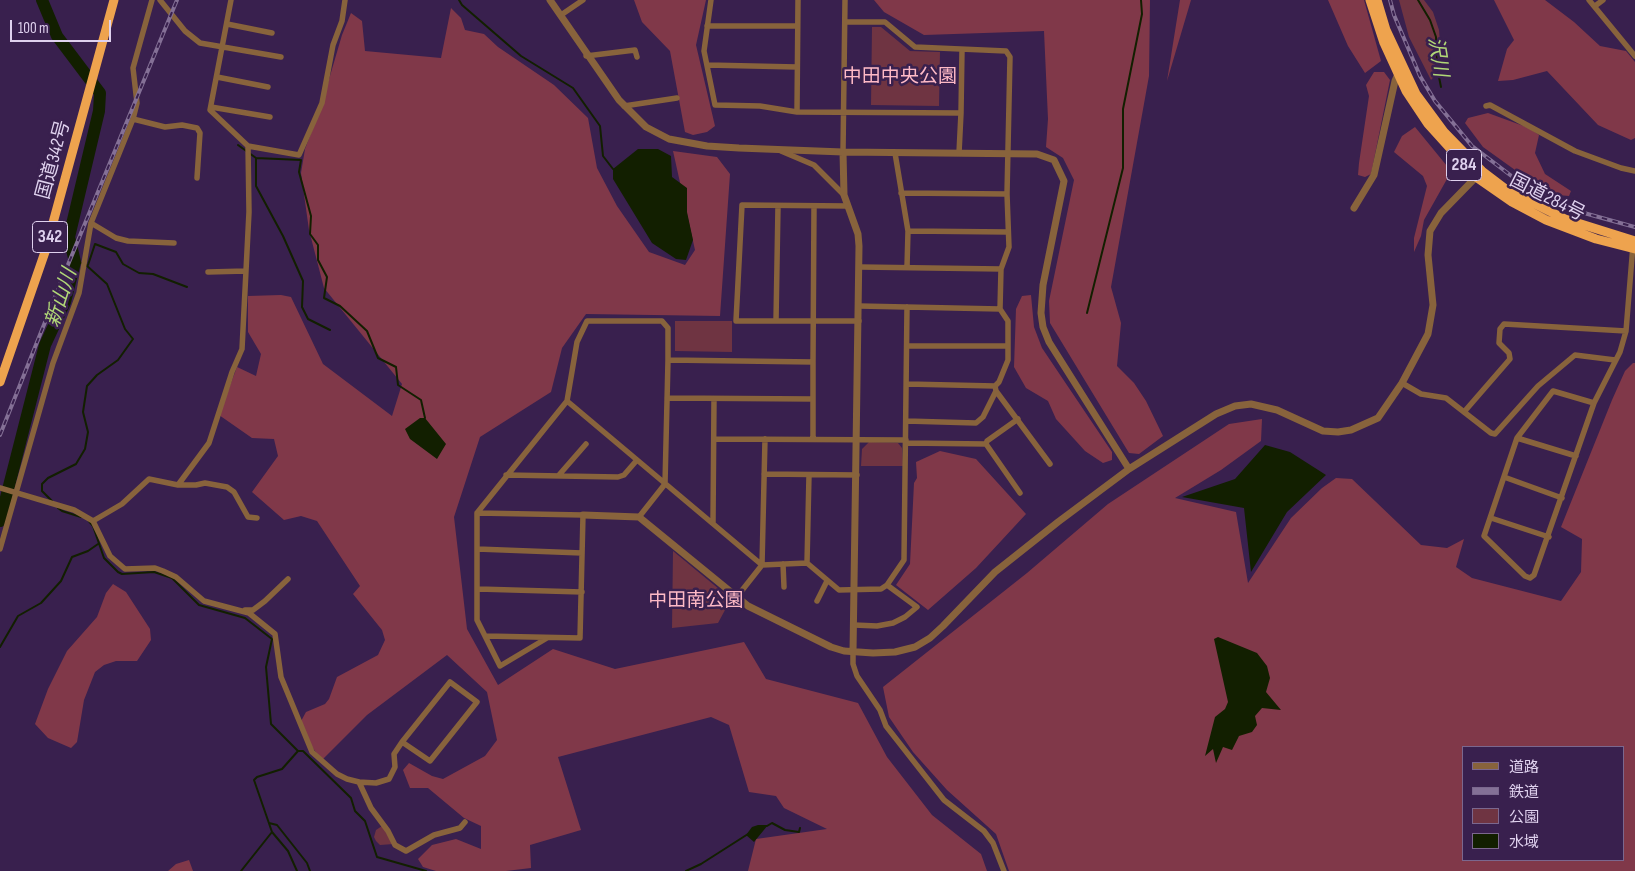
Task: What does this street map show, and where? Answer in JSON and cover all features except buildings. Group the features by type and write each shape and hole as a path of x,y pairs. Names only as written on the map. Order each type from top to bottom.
{"highway":[{"name":"国道342号","path":"0,382 45,252 114,0"},
{"name":"国道284号","path":"1370,0 1379,30 1428,124 1479,174 1520,206 1546,220 1596,239 1634,245"},
{"name":"国道284号","path":"1377,0 1401,73"}],"street":[{"path":"0,549 53,363 80,293 91,223 133,119 137,103 133,68 152,0"},
{"path":"160,0 191,38 200,43 281,57"},
{"path":"231,0 210,110 248,146 299,155 322,103 333,45 342,21 345,0"},
{"path":"550,0 586,56 624,106 646,126 669,138 682,142 776,150 1008,153 1047,156 1054,160 1063,174 1064,180 1043,285 1041,313 1043,327 1049,342 1129,469"},
{"path":"561,15 584,0"},
{"path":"711,0 704,51 714,104 760,106 797,112 961,113"},
{"path":"797,112 798,0"},
{"path":"845,0 844,195 858,234 860,266 855,590 852,664 857,676 880,710 886,726 944,800 984,831 993,843 1004,871"},
{"path":"1589,0 1635,56"},
{"path":"1595,6 1603,0"},
{"path":"845,22 885,22 915,47 1006,51 1010,57 1007,194 1009,247 1001,269 1000,308 1008,320 1008,360 983,417 976,423 906,421"},
{"path":"226,24 272,33"},
{"path":"707,26 797,26"},
{"path":"586,56 635,50 637,57"},
{"path":"959,153 962,50"},
{"path":"707,65 797,67"},
{"path":"1354,208 1374,175 1401,73"},
{"path":"216,78 268,87"},
{"path":"624,106 677,98"},
{"path":"1486,106 1490,105 1575,151 1621,168 1635,171"},
{"path":"211,107 270,117"},
{"path":"133,119 166,127 182,125 197,128 200,133 197,178"},
{"path":"178,485 209,443 242,349 246,271 248,146"},
{"path":"776,150 814,165 844,195"},
{"path":"895,152 908,231 907,267"},
{"path":"478,513 639,517 736,598 763,614 831,647 853,652 895,652 916,647 930,638 995,572 1129,469 1216,414 1235,406 1251,404 1277,410 1323,431 1338,432 1351,430 1378,418 1402,383 1424,343 1432,317 1433,299 1428,255 1430,231 1441,213 1479,174"},
{"path":"901,193 1007,194"},
{"path":"848,206 742,206 736,321 859,321"},
{"path":"776,321 778,206"},
{"path":"813,439 814,207"},
{"path":"91,223 116,238 128,242 174,243"},
{"path":"908,231 1008,232"},
{"path":"1594,403 1553,391 1517,438 1484,536 1525,576 1530,578 1534,575 1549,536 1594,403 1620,352 1626,331 1634,245"},
{"path":"860,266 1001,269"},
{"path":"208,272 246,271"},
{"path":"859,306 1000,308"},
{"path":"567,401 762,565 808,563 840,590 881,589 887,585 904,560 907,307"},
{"path":"547,638 500,666 477,620 478,513 567,401 577,342 587,321 662,321 668,328 665,484 639,517"},
{"path":"1464,412 1510,359 1509,352 1499,343 1500,329 1504,324 1626,331"},
{"path":"908,346 1007,346"},
{"path":"1402,383 1421,394 1446,398 1491,433 1495,434 1538,386 1575,354 1615,360"},
{"path":"668,360 813,362"},
{"path":"907,384 995,388"},
{"path":"995,388 1050,464"},
{"path":"667,398 813,399"},
{"path":"713,522 714,399"},
{"path":"986,444 987,441 1018,419"},
{"path":"714,438 857,439 986,444"},
{"path":"1517,438 1576,456"},
{"path":"736,598 762,565 765,439"},
{"path":"559,475 586,444"},
{"path":"986,444 1020,493"},
{"path":"506,476 618,477 624,475 637,460"},
{"path":"764,474 857,475"},
{"path":"808,563 809,475"},
{"path":"1504,477 1562,498"},
{"path":"93,521 122,504 149,479 178,485 205,483 227,486 234,492 248,517 257,518"},
{"path":"0,488 74,510 93,521 110,556 125,569 155,568 164,570 176,577 210,604 243,611 252,610 265,601 288,579"},
{"path":"485,636 580,638 583,515"},
{"path":"1491,518 1549,536"},
{"path":"477,549 582,554"},
{"path":"783,564 784,587"},
{"path":"818,602 828,581"},
{"path":"854,625 878,626 893,622 905,617 916,607 887,585"},
{"path":"478,589 582,592"},
{"path":"243,611 275,634 281,677 312,752 337,774 347,779 376,783 389,779 395,767 394,754 402,742 450,682 477,702 430,761 402,742"},
{"path":"359,782 371,808 388,831 394,845 406,850 434,835 460,828 465,822"}],"green space":[{"path":"1399,0 1424,0 1433,12 1439,30 1442,68 1431,80 1409,37"},
{"name":"中田中央公園","path":"872,27 881,27 910,51 940,52 939,106 871,105"},
{"path":"675,321 732,321 732,352 675,351"},
{"path":"869,442 898,443 902,448 903,466 861,466 862,449"},
{"name":"中田南公園","path":"673,551 731,599 718,623 672,628"},
{"path":"382,826 394,844 380,845 376,841 374,837 376,830"}],"shaded area":[{"path":"634,0 706,0 696,45 715,126 707,132 693,135 685,132 670,51 642,22"},
{"path":"874,0 1150,0 1149,76 1111,287 1121,323 1117,366 1134,383 1146,401 1163,436 1139,454 1129,453 1050,323 1049,301 1074,180 1063,158 1046,147 1048,119 1044,31 924,35 884,12"},
{"path":"1180,0 1191,0 1167,81"},
{"path":"1328,0 1364,0 1381,61 1365,73 1348,46"},
{"path":"1494,0 1545,0 1574,22 1600,46 1626,51 1635,62 1635,138 1631,140 1598,125 1547,71 1513,80 1498,81 1507,49 1514,40"},
{"path":"451,8 461,18 465,30 484,34 498,47 554,85 588,118 597,168 617,206 649,252 685,265 695,250 673,151 717,157 730,174 720,316 586,314 562,348 551,392 480,437 454,517 467,629 498,685 553,649 615,669 744,642 766,679 858,703 887,757 932,815 981,854 987,871 748,871 756,839 827,829 784,808 776,796 749,792 729,725 711,717 558,757 581,830 530,845 531,868 506,871 436,871 423,867 418,859 432,845 456,839 481,849 481,826 464,818 428,788 410,788 403,770 409,763 432,776 443,779 485,756 497,740 487,692 447,655 367,715 322,760 312,747 300,723 306,712 325,704 329,699 337,677 378,655 385,640 382,630 353,594 360,586 317,521 301,516 284,520 252,492 278,456 274,439 252,438 219,415 237,367 256,376 261,354 248,332 248,296 281,295 291,297 323,364 392,416 402,384 324,288 309,230 301,173 305,149 320,110 342,35 351,13 362,21 365,51 441,58"},
{"path":"1374,72 1384,72 1390,80 1371,174 1365,177 1358,175 1359,163 1369,96 1366,85"},
{"path":"1488,113 1529,128 1539,135 1535,153 1545,174 1571,191 1569,196 1558,195 1529,180 1483,147 1465,123 1468,118"},
{"path":"1415,127 1447,166 1447,179 1424,220 1421,236 1414,252 1414,238 1427,186 1423,176 1394,152 1402,136"},
{"path":"1031,295 1034,327 1042,348 1112,452 1112,460 1103,463 1085,451 1056,419 1048,401 1026,388 1014,367 1016,309 1022,296"},
{"path":"1635,363 1635,871 1009,871 996,834 947,790 913,752 889,717 883,687 1027,573 1108,504 1229,424 1262,419 1261,441 1221,470 1175,498 1236,512 1248,583 1291,518 1322,488 1336,478 1352,479 1421,545 1447,548 1464,539 1456,567 1472,578 1561,601 1581,572 1582,539 1561,527 1625,371"},
{"path":"940,451 976,459 1026,514 976,568 928,610 896,585 910,564 914,483 917,478 916,462"},
{"path":"113,584 126,592 150,629 151,640 137,661 116,661 104,665 95,672 84,700 77,742 71,748 48,738 35,724 48,689 67,651 97,617 106,593"},
{"path":"189,860 193,871 168,871 176,864"}],"water":[{"path":"638,149 658,149 671,156 672,177 687,188 687,212 693,240 686,260 676,259 652,243 613,179 613,169"},
{"path":"420,418 425,418 446,444 437,459 410,439 405,429"},
{"path":"1265,445 1290,452 1326,475 1287,512 1251,572 1244,508 1182,497 1235,479"},
{"path":"1218,637 1257,653 1267,666 1270,678 1266,692 1281,710 1262,708 1255,716 1257,725 1252,732 1239,736 1232,750 1223,747 1216,763 1213,749 1205,756 1215,717 1225,709 1228,702 1214,639"},
{"path":"768,825 754,842 746,835 752,827"}],"waterway":[{"name":"新山川","path":"0,521 45,345 65,302 75,262 69,237 99,111 100,93 57,36 42,0"},
{"path":"459,0 462,5 521,56 573,88 600,126 603,156 613,169"},
{"path":"1087,313 1123,168 1123,109 1142,14 1141,0"},
{"name":"沢川","path":"1418,0 1430,20 1436,37 1437,67 1441,87"},
{"path":"238,145 256,158 256,186 283,236 303,281 302,307 308,319 330,330"},
{"path":"256,158 301,160 299,172 311,216 310,234 318,245 318,260 327,277 324,298 340,306 367,331 378,358 396,367 398,385 421,400 425,418"},
{"path":"88,265 95,244 116,252 123,264 139,273 153,274 187,287"},
{"name":"新山川","path":"75,262 81,263"},
{"path":"52,501 42,491 42,484 48,478 76,464 85,449 88,432 83,412 87,386 97,375 118,360 133,339 125,329 107,284 86,265"},
{"path":"58,508 81,517"},
{"path":"88,520 93,526 104,558 118,572 122,574 154,572 172,578 199,605 245,618 272,639 266,667 271,724 298,751 303,751 351,798 355,811 365,821 377,857 426,871"},
{"path":"0,647 18,616 41,603 61,581 72,557 88,551 98,544"},
{"path":"297,871 288,851 272,832 254,780 257,777 282,769 298,751"},
{"path":"269,823 277,825 307,863 310,871"},
{"path":"767,826 772,823 785,830 799,832 800,828"},
{"path":"241,871 272,832"},
{"path":"686,871 701,864 748,834"}],"railway":[{"path":"0,435 177,0"},
{"path":"1390,0 1394,15 1420,76 1435,101 1472,146 1522,184 1550,198 1584,213 1635,227"}]}
